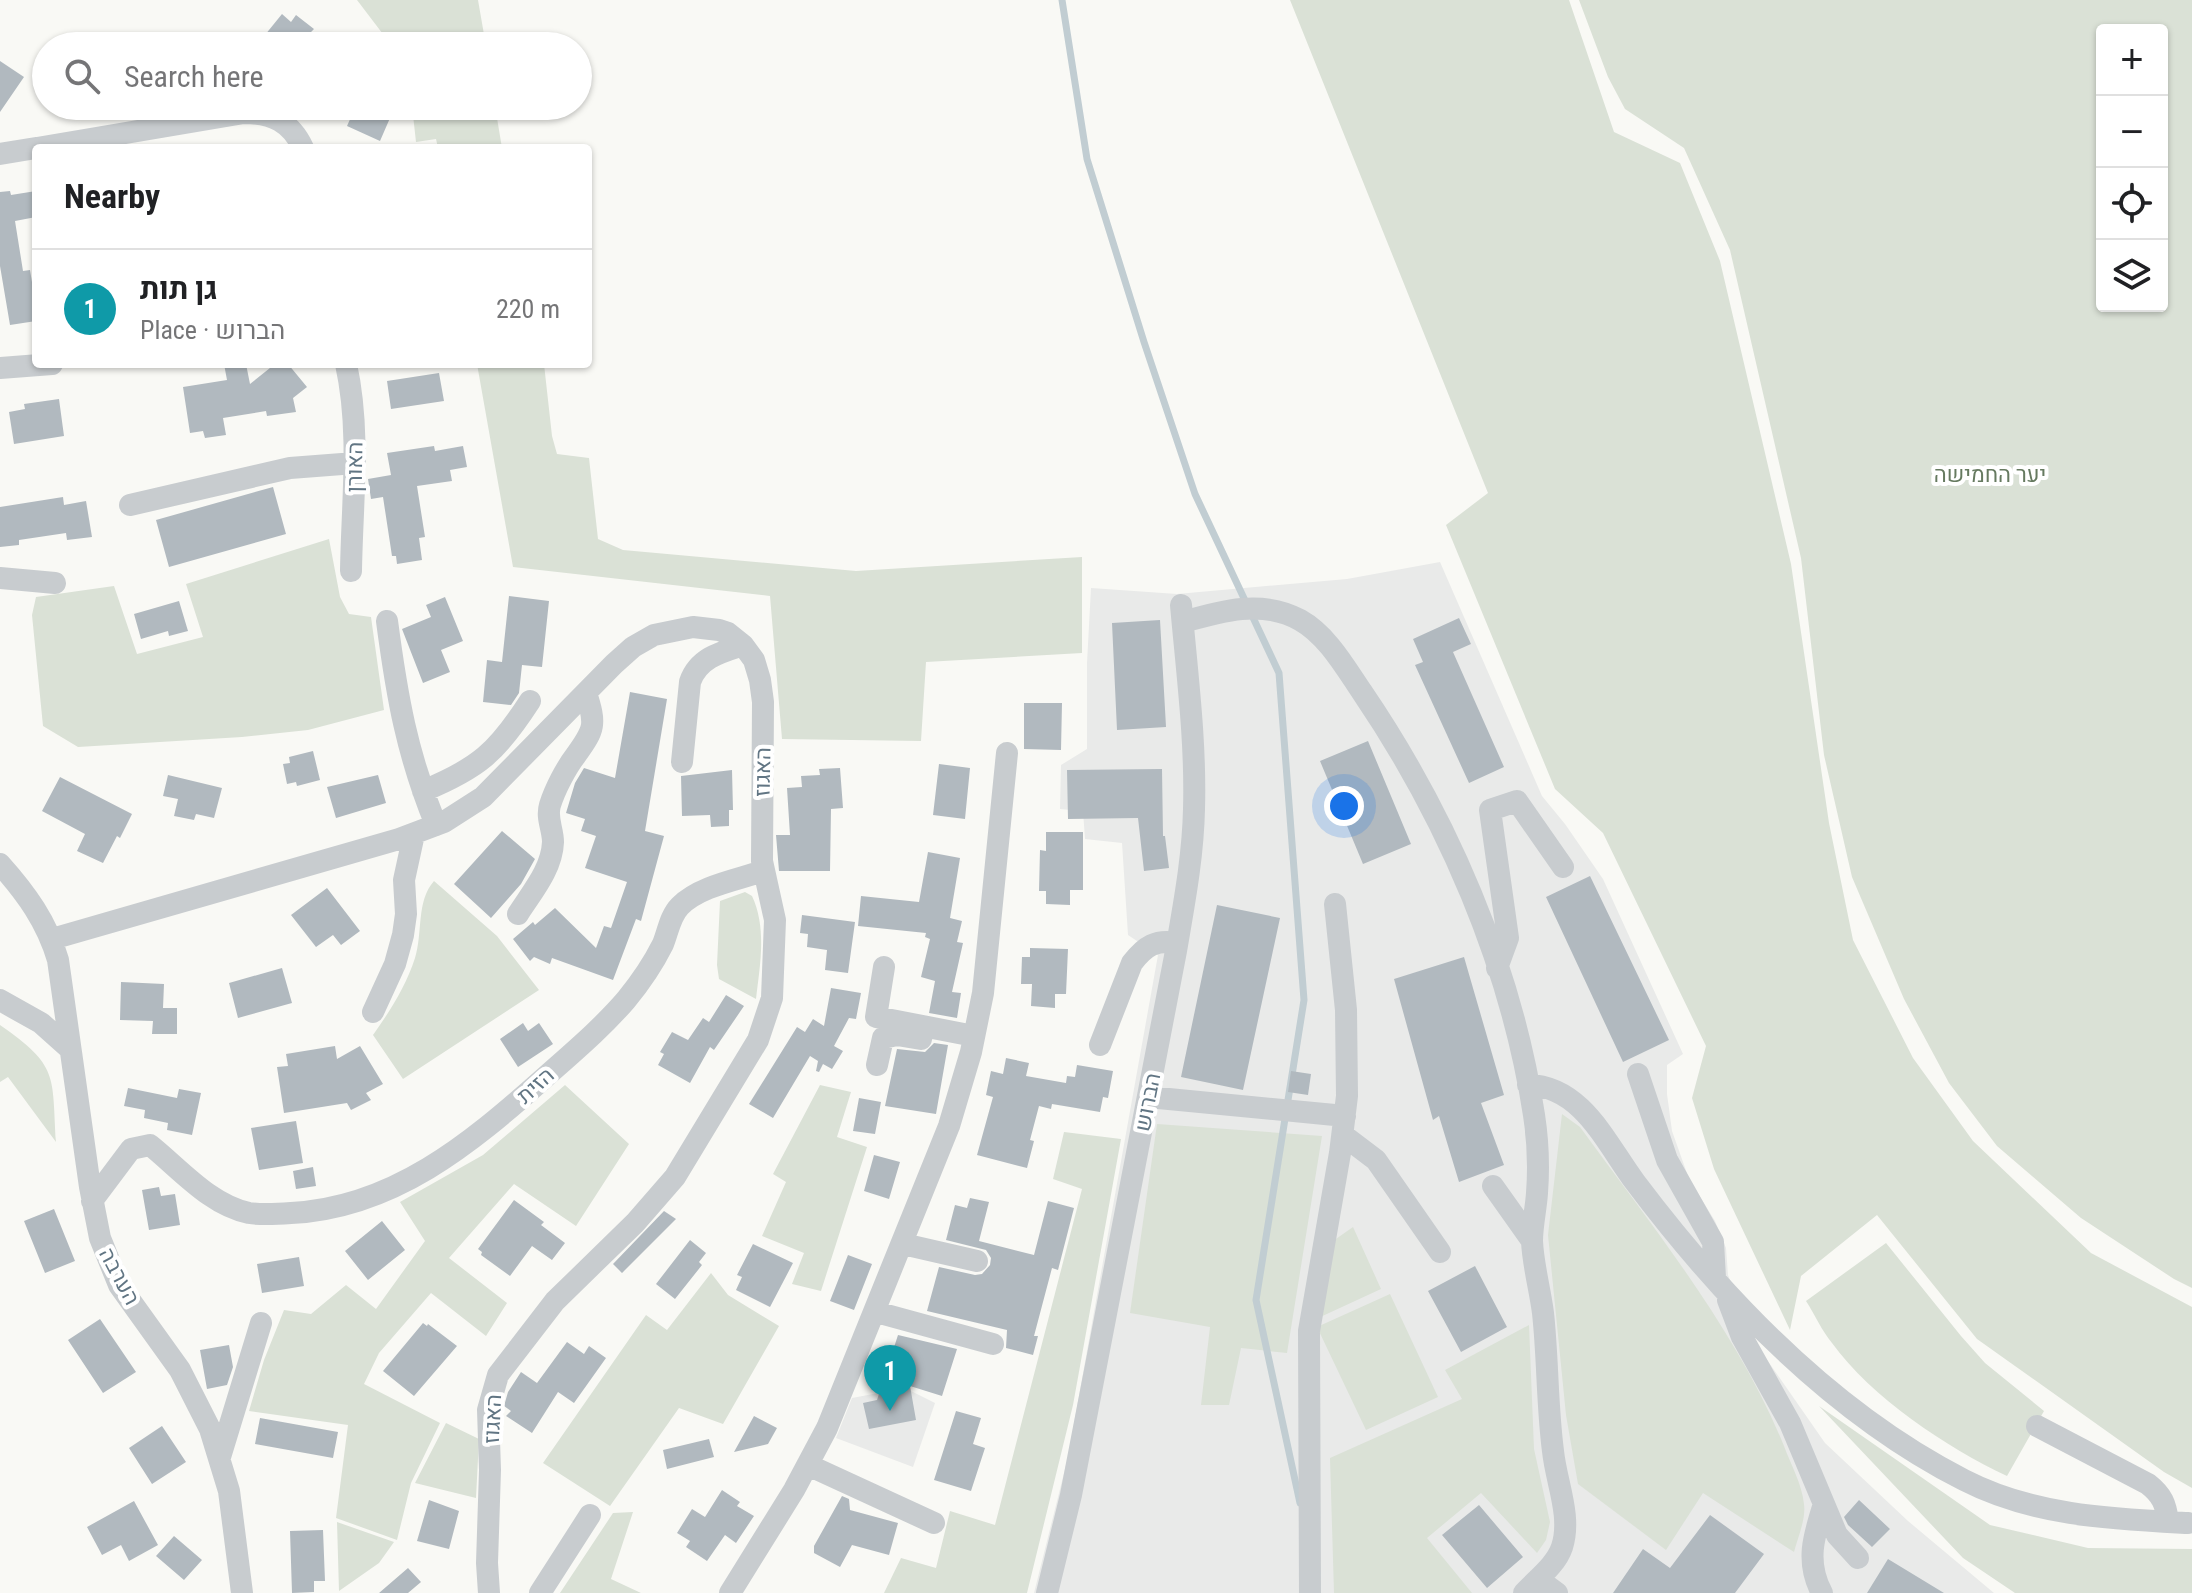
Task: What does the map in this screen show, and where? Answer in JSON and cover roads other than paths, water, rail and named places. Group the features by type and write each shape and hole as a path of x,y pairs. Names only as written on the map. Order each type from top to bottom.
{"street":[{"path":"60,144 202,120"},
{"path":"279,120 292,130 301,144"},
{"path":"0,154 32,149"},
{"path":"0,368 32,366"},
{"name":"האורן","path":"347,368 353,410 355,463 351,571"},
{"path":"130,505 290,468 355,463"},
{"path":"0,578 55,583"},
{"name":"הברוש","path":"1047,1593 1071,1495 1177,943 1192,849 1194,799 1182,613 1261,608 1301,620 1325,640 1375,711 1421,788 1461,871 1497,968"},
{"path":"387,621 402,720 436,825"},
{"path":"52,939 436,825 483,797 633,647 666,631 693,627 719,630 743,645"},
{"path":"682,762 693,673 702,662 716,654 743,645"},
{"name":"האגוז","path":"489,1593 488,1410 493,1386 511,1356 555,1301 669,1185 758,1040 769,1009 774,976 775,920 763,871 761,836 762,691 754,660 743,645"},
{"path":"518,914 551,858 550,803 575,756 590,738 593,713 586,693"},
{"path":"423,791 453,780 478,764 507,735 530,701"},
{"path":"730,1593 808,1465 839,1402 945,1140 973,1042 989,948 1007,753"},
{"path":"1557,1593 1531,1586 1562,1548 1564,1509 1553,1453 1542,1311 1532,1241 1538,1162 1528,1085 1497,968 1508,938 1490,810 1517,801 1563,867"},
{"path":"373,1012 395,964 403,935 406,914 404,875 414,834"},
{"name":"הערבה","path":"0,864 27,894 52,939 58,960 92,1201 103,1249 115,1277 192,1390 220,1457 233,1512 242,1593"},
{"name":"הזית","path":"92,1201 131,1149 150,1145 217,1201 248,1213 300,1213 356,1202 396,1187 438,1163 510,1108 613,1014 648,970 674,915 683,903 709,889 763,871"},
{"path":"1310,1593 1309,1331 1344,1125 1348,1067 1346,1010 1335,904"},
{"path":"1100,1045 1132,963 1153,943 1163,940 1177,943"},
{"path":"884,967 876,1017 973,1042"},
{"path":"0,1000 41,1023 69,1048"},
{"path":"877,1065 883,1038 887,1036 973,1042"},
{"path":"1638,1074 1667,1160 1713,1242 1719,1282 1742,1337 1790,1423 1837,1535 1858,1558"},
{"path":"1528,1085 1557,1089 1578,1104 1657,1211 1719,1282 1782,1347 1855,1410 1908,1448 1966,1481 2018,1501 2065,1513 2178,1522 2159,1493 2148,1484 2037,1426"},
{"path":"1148,1097 1344,1125 1376,1160 1440,1252"},
{"path":"1493,1186 1532,1241"},
{"path":"903,1244 977,1261"},
{"path":"876,1312 993,1344"},
{"path":"220,1457 261,1323"},
{"path":"808,1465 934,1523"},
{"path":"1822,1593 1814,1578 1811,1561 1813,1541 1824,1504"},
{"path":"540,1593 590,1515"}],"waterway":[{"path":"1062,0 1087,159 1144,342 1195,494 1279,673 1304,1000 1256,1300 1300,1503"}],"place":[{"name":"גן תות","path":"890,1411"}],"park label":[{"name":"יער החמישה","path":"1990,474"}]}
